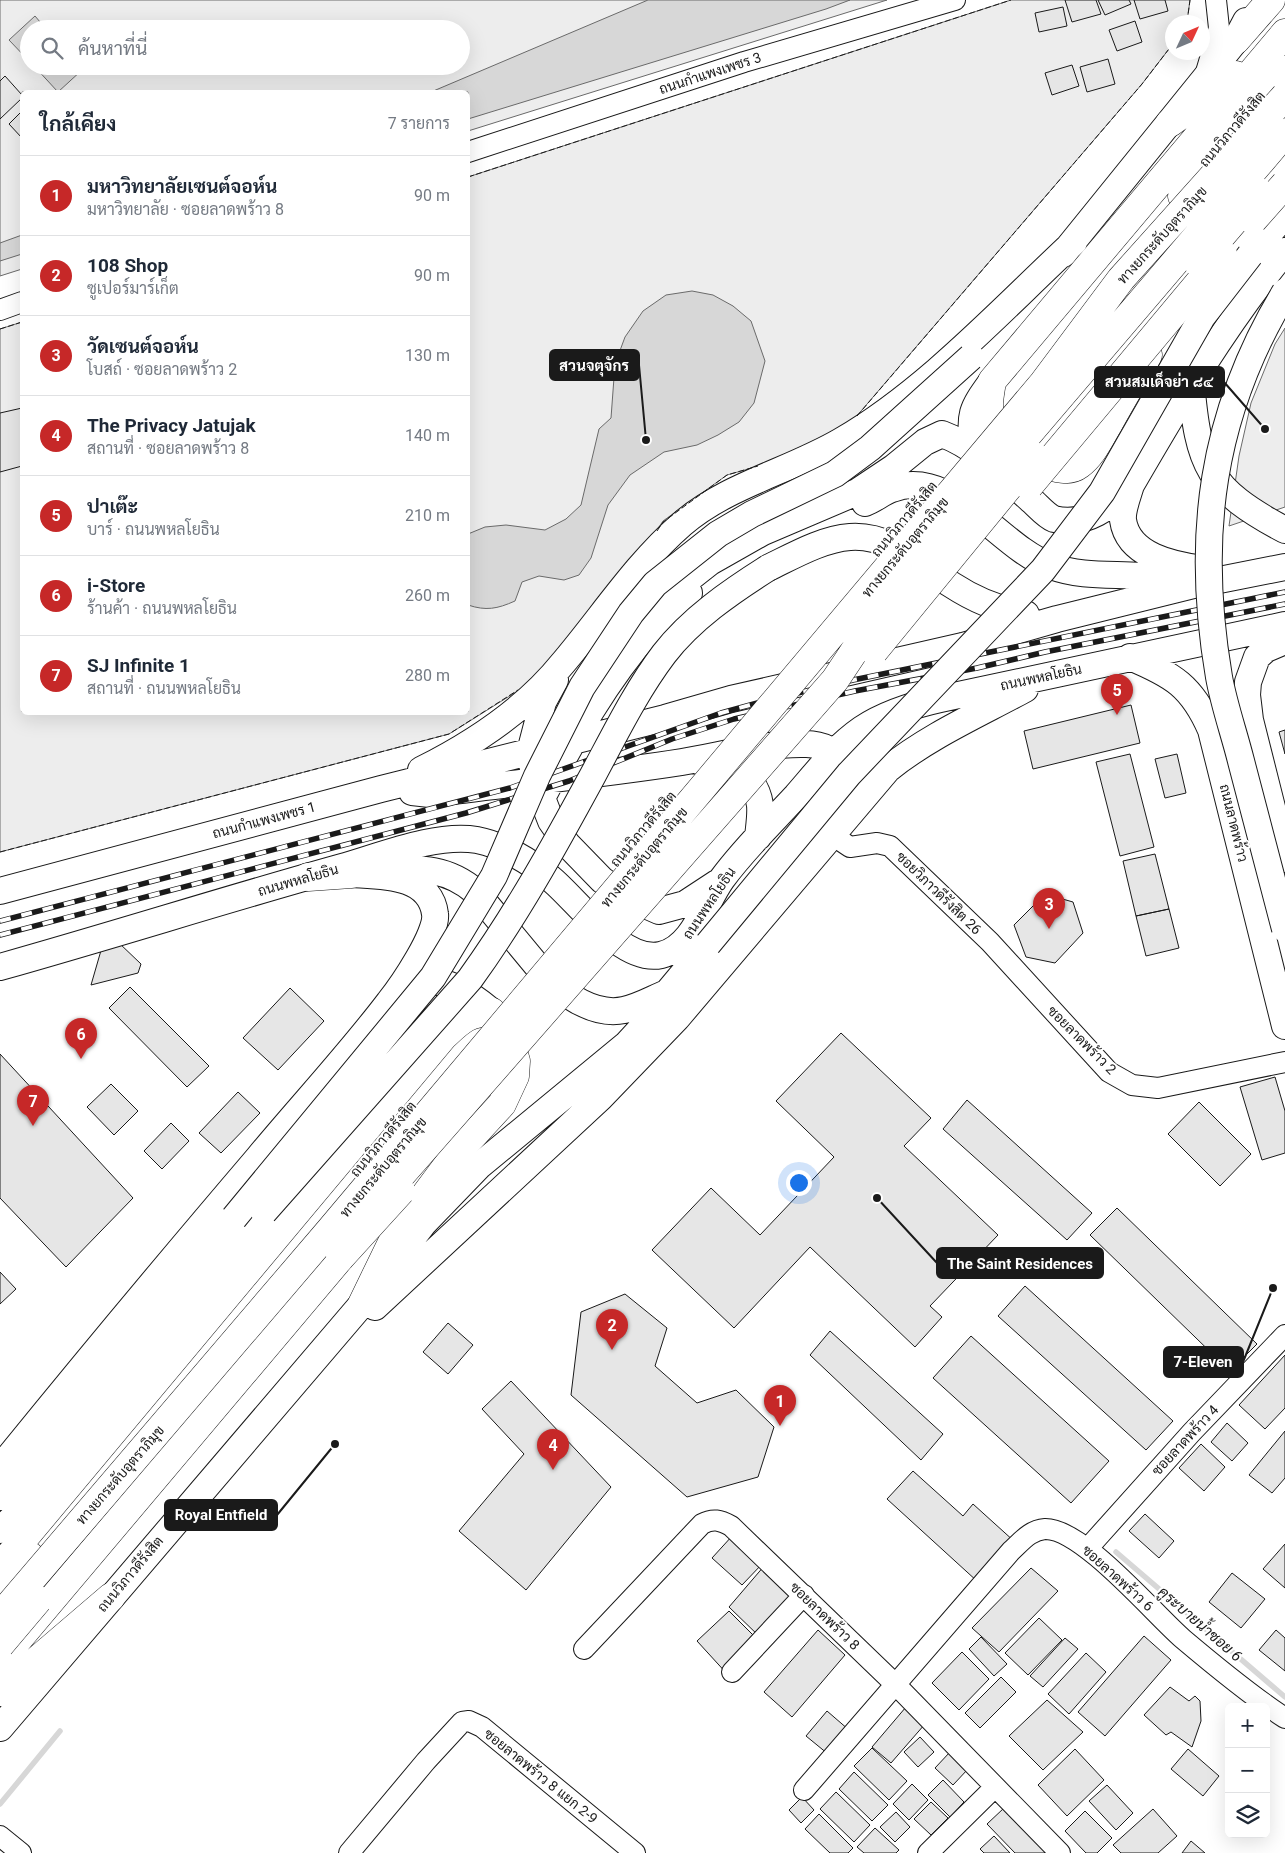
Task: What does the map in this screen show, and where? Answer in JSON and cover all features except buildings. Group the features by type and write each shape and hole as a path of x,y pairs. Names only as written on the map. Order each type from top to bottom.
{"highway":[{"path":"1236,40 1271,0"},
{"path":"1170,123 1282,52"},
{"path":"1120,280 1282,52"},
{"path":"1282,52 992,381 988,405 994,423 1012,442 1042,465 1064,470 1078,466 1094,448 1163,330 1285,188"},
{"name":"ถนนวิภาวดีรังสิต","path":"0,1592 1246,112 1282,52"},
{"name":"ทางยกระดับอุตราภิมุข","path":"0,1616 336,1222 1014,418 1044,382 1120,280 1285,96"},
{"name":"ทางยกระดับอุตราภิมุข","path":"0,1645 334,1252 835,680 883,608 943,535 1285,133"},
{"path":"0,1661 340,1258 695,869 1036,453 1285,162"},
{"path":"835,680 887,636 1033,481 1190,292 1285,184"},
{"path":"308,877 351,874"},
{"path":"0,1567 443,1036 461,1020 476,1013 492,1012 506,1029 516,1061 515,1076 502,1104 455,1156 396,1234 362,1304"},
{"path":"0,1692 111,1597"}],"main road":[{"path":"0,1497 433,977 494,876 537,776 582,687 631,613 655,584 685,558 726,529 752,514 835,474 878,442 972,357 1074,242 1170,123 1236,40 1257,0"},
{"name":"ถนนวิภาวดีรังสิต","path":"0,1728 362,1304 423,1224 452,1191 479,1166 628,1044 650,1019 667,993 848,774 1044,570 1102,492 1202,317 1250,254 1285,215"},
{"path":"381,789 435,763 484,733 532,695 562,666 643,562 684,522 712,504 840,442 878,417 965,344 1074,242"},
{"path":"643,562 640,584 643,592 652,600 663,599 710,562 762,532 857,492 926,442 942,434 974,450 1053,518 1075,521 1097,514 1113,504 1131,486 1191,381 1231,320 1285,251"},
{"path":"1285,292 1246,366 1233,402 1211,502 1208,538 1212,613 1219,678 1285,929"},
{"path":"974,450 971,417 975,404 992,381"},
{"path":"1191,381 1195,426 1202,452 1211,472 1225,492 1242,506 1285,530"},
{"path":"900,488 895,481 895,474 904,459"},
{"path":"543,786 600,698 651,629 695,588 749,550 829,520 893,488 927,486 941,490 954,497 1025,555 1075,574 1142,576 1194,584"},
{"path":"1131,486 1123,518 1127,532 1149,556 1185,567 1248,574"},
{"path":"0,1530 15,1516 264,1212 470,979 490,952 543,865 618,728 664,654 711,607 768,568 803,551 849,537 867,537 883,540 899,548 951,585 986,603 1017,612 1057,619"},
{"path":"572,741 730,699 963,646 1057,619 1194,584 1285,567"},
{"name":"ถนนพหลโยธิน","path":"0,967 429,843 466,839 490,843 539,870 614,939 630,950 660,955 676,948 697,923 721,880 834,752 862,729 887,715 916,704 1285,625"},
{"path":"1285,641 1266,649 1257,657 1248,682 1247,695 1250,720 1285,859"},
{"name":"ถนนลาดพร้าว","path":"1130,657 1157,668 1183,684 1202,709 1211,730 1285,1026"},
{"path":"562,666 543,702 530,752 543,786 551,821 567,844 602,880 625,896 659,911 685,904 721,880"},
{"path":"340,1328 362,1318 382,1302 600,1098 677,1018 888,769 923,744 1052,675"},
{"path":"1217,755 1224,743 1234,738 1245,738 1257,749"},
{"name":"ถนนกำแพงเพชร 1","path":"0,891 381,789 572,741"},
{"path":"381,789 430,794 543,786 683,762 756,746 807,744 823,746 834,752 844,762 853,779 854,793 852,806 838,828"},
{"path":"683,762 716,762 732,767 748,778 756,790 760,806 758,836"},
{"path":"806,784 853,779 888,769"},
{"path":"490,843 518,847 602,880"},
{"path":"351,874 432,869 465,883 476,892 548,979 561,990 585,1005 598,1009 624,1010 667,993"},
{"path":"0,1468 104,1340 390,1001 432,936 436,913 424,891 408,881 388,876 351,874"},
{"path":"390,1001 420,982 440,982 464,992 492,1012"}],"street":[{"name":"ถนนกำแพงเพชร 3","path":"470,151 744,62 955,0"},
{"path":"1203,81 1219,28 1216,0"},
{"path":"0,310 20,303"},
{"name":"ซอยวิภาวดีรังสิต 26","path":"838,828 850,847 877,842 890,846 990,942"},
{"name":"ซอยลาดพร้าว 2","path":"990,942 1109,1072 1132,1085 1158,1088 1285,1062"},
{"name":"ซอยลาดพร้าว 4","path":"1088,1548 1192,1432 1285,1336"},
{"name":"ซอยลาดพร้าว 8","path":"584,1649 702,1524 720,1520 730,1526 804,1595 895,1684 1060,1853"},
{"name":"ซอยลาดพร้าว 6","path":"804,1790 1011,1551 1031,1532 1046,1529 1062,1534 1088,1548 1183,1638 1285,1718"},
{"path":"732,1672 804,1595"},
{"name":"ซอยลาดพร้าว 8 แยก 2-9","path":"349,1853 426,1761 462,1722 469,1721 482,1727 635,1853"},
{"path":"928,1853 995,1786"},
{"path":"0,1836 22,1853"}],"shaded area":[{"path":"0,0 887,0 470,130 470,90 20,90 20,270 0,276"},
{"path":"648,0 850,0 470,118 470,90 436,90"},
{"path":"1011,0 1190,0 1188,15 1165,15 1165,54 1142,84 849,425 798,455 727,475 663,521 605,608 524,687 449,734 0,852 0,329 20,323 20,715 470,715 470,176"},
{"path":"20,30 20,52 9,40"},
{"path":"42,75 77,75 60,90 56,90"},
{"path":"20,236 20,255 0,261 0,243"},
{"path":"692,291 713,295 733,306 751,321 765,361 754,403 739,422 718,435 697,445 664,452 630,475 608,505 591,558 579,575 564,580 539,576 522,582 515,601 492,608 470,606 470,533 485,527 506,525 545,530 566,519 581,505 599,429 611,418 615,364 625,337 643,311 666,295"},
{"path":"1285,328 1285,507 1229,526 1239,456 1251,403 1275,344"}],"waterway":[{"name":"คูระบายน้ำซอย 6","path":"1116,1552 1285,1697"},
{"path":"0,1804 60,1731"}],"railway":[{"path":"0,921 510,788 721,713 768,700 853,680 1285,592"},
{"path":"0,935 466,813 569,781 672,739 734,719 855,691 977,668 1045,652 1285,604"}],"fence":[{"path":"470,176 1011,0"},
{"path":"1188,15 1190,0"},
{"path":"857,416 1142,84 1165,54"},
{"path":"0,329 20,323"},
{"path":"657,531 663,522 727,475 758,466"},
{"path":"0,852 449,734 518,690"}],"place":[{"name":"สวนสมเด็จย่า ๘๔","path":"1265,429"},
{"name":"สวนจตุจักร","path":"646,440"},
{"name":"ปาเต๊ะ","path":"1117,715"},
{"name":"วัดเซนต์จอห์น","path":"1049,929"},
{"name":"i-Store","path":"81,1059"},
{"name":"SJ Infinite 1","path":"33,1126"},
{"name":"The Saint Residences","path":"877,1198"},
{"name":"7-Eleven","path":"1273,1288"},
{"name":"108 Shop","path":"612,1350"},
{"name":"มหาวิทยาลัยเซนต์จอห์น","path":"780,1426"},
{"name":"Royal Entfield","path":"335,1444"},
{"name":"The Privacy Jatujak","path":"553,1470"}]}
